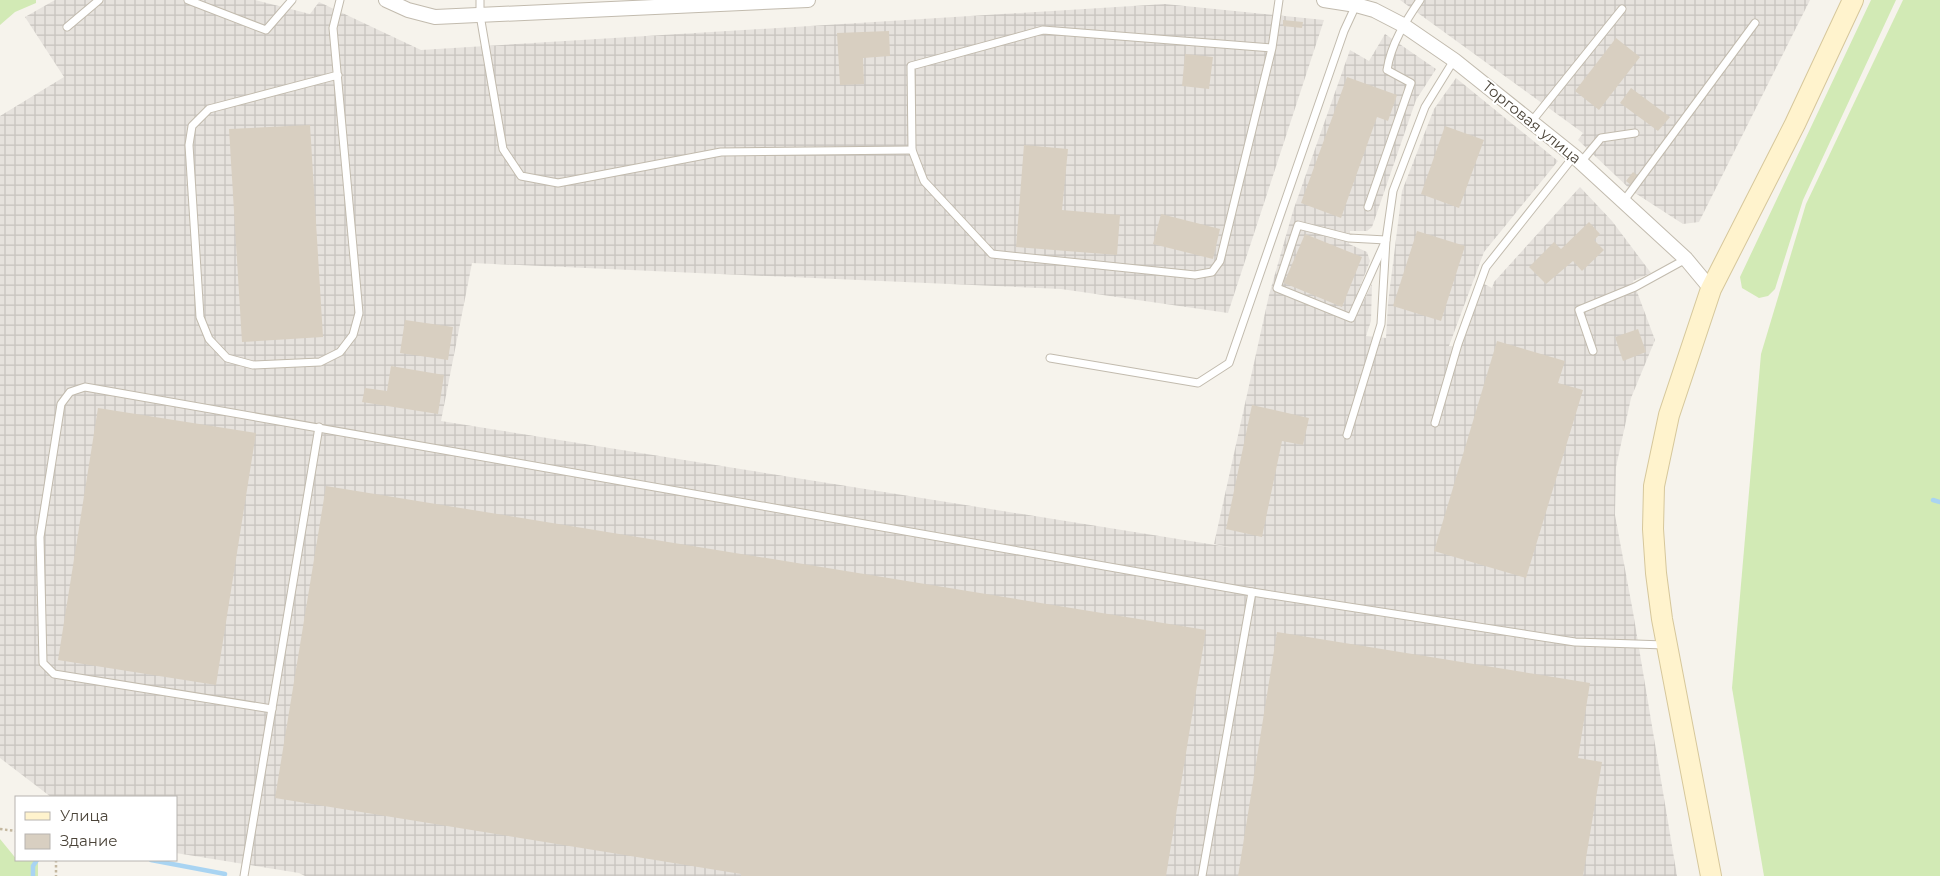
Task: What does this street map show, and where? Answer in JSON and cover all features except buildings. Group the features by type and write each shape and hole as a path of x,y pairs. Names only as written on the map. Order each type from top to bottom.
{"main road":[{"path":"1711,876 1656,573 1653,529 1654,486 1669,415 1683,367 1711,289 1795,124 1853,0"}],"street":[{"path":"386,0 408,10 435,17 808,0"},
{"name":"Торговая улица","path":"1324,0 1366,5 1403,25 1454,60 1578,159 1686,259 1711,289"}],"lane":[{"path":"67,27 98,0"},
{"path":"188,0 266,30 292,0"},
{"path":"338,75 209,109 192,126 189,146 200,317 209,340 227,358 253,365 320,362 340,352 353,335 359,313 338,75 333,28 340,0"},
{"path":"480,0 480,15 502,149 521,176 558,182 721,152 912,150"},
{"path":"1272,48 1043,30 911,66 912,150 924,181 992,254 1195,275 1212,272 1220,261 1272,48 1279,0"},
{"path":"1368,207 1411,83 1387,70 1389,56 1403,25 1420,0"},
{"path":"1050,358 1198,382 1229,363 1344,31 1366,5"},
{"path":"1532,121 1622,9"},
{"path":"1623,202 1755,23"},
{"path":"1347,435 1381,324 1386,240 1393,191 1425,107 1454,60"},
{"path":"1435,423 1458,344 1486,267 1578,159 1601,138 1635,133"},
{"path":"1298,225 1349,238 1386,240 1351,318 1278,288 1298,225"},
{"path":"1593,352 1580,310 1635,287 1686,259"},
{"path":"272,709 54,674 43,663 40,537 61,404 70,392 85,388 319,427 1252,592 1575,642 1668,645"},
{"path":"244,876 319,427"},
{"path":"1202,876 1252,592"}],"path":[{"path":"0,829 15,831"},
{"path":"56,861 56,876"}],"shaded area":[{"path":"55,0 255,0 310,14 319,2 421,50 1165,4 1324,20 1228,313 1061,289 472,263 441,421 1234,548 1214,544 1269,295 1293,211 1350,50 1369,61 1385,34 1436,69 1416,100 1372,227 1367,231 1350,231 1349,244 1367,252 1370,261 1356,297 1364,300 1372,284 1371,321 1366,336 1386,338 1388,303 1402,191 1434,109 1456,78 1558,161 1484,252 1449,346 1461,347 1484,284 1492,288 1494,282 1580,187 1612,221 1651,273 1633,281 1655,340 1631,398 1616,467 1615,515 1677,876 305,876 299,873 178,853 178,796 50,796 0,758 0,116 64,77 25,17"},
{"path":"1400,0 1810,0 1699,222 1683,224 1632,191 1578,140 1583,133"}],"green space":[{"path":"0,0 36,0 36,3 15,12 0,25"},
{"path":"1871,0 1896,0 1803,200 1775,289 1768,296 1759,298 1742,288 1740,277"},
{"path":"1903,0 1940,0 1940,876 1764,876 1732,688 1761,354 1806,204"},
{"path":"0,839 15,857 15,861 38,861 38,876 0,876"}],"waterway":[{"path":"1933,500 1940,502"},
{"path":"33,876 33,866 36,861"},
{"path":"156,861 225,874"}]}
